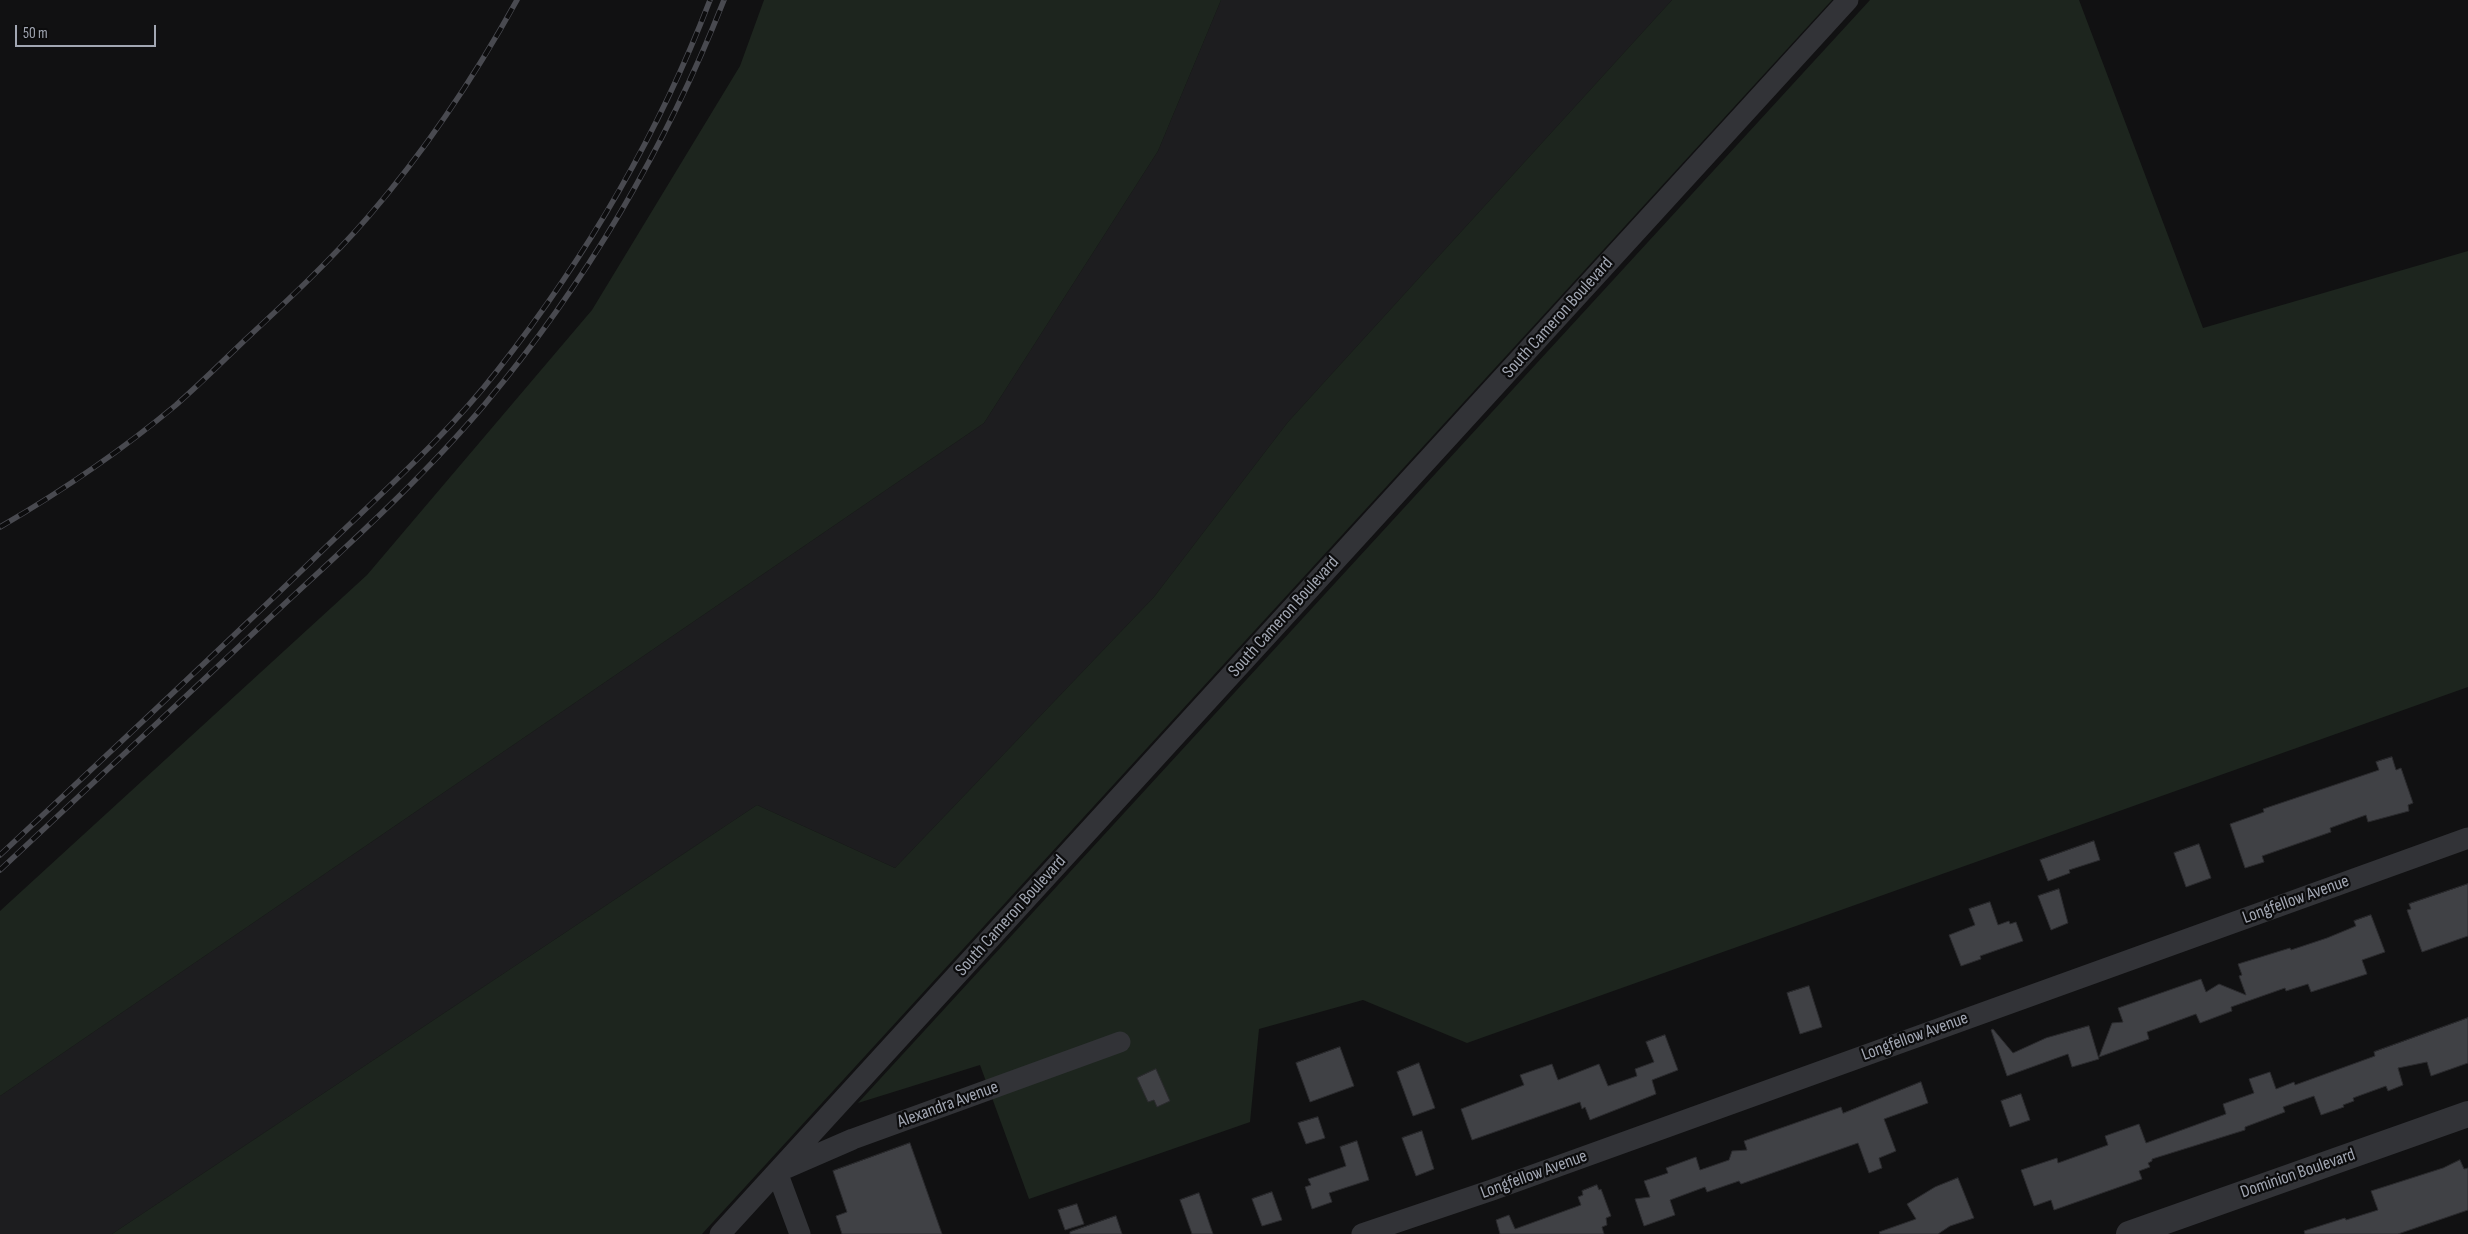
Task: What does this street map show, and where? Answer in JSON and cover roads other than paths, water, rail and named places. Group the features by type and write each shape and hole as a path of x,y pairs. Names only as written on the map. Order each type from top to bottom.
{"street":[{"name":"South Cameron Boulevard","path":"720,1234 1848,0"},
{"name":"Longfellow Avenue","path":"1362,1234 1501,1187 2468,838"},
{"name":"Alexandra Avenue","path":"777,1172 852,1139 1120,1042"},
{"name":"Dominion Boulevard","path":"2129,1234 2468,1114"},
{"path":"777,1172 800,1234"}],"railway":[{"path":"0,527 91,470 176,405 323,265 368,217 429,139 484,57 517,0"},
{"path":"0,855 394,482 478,394 529,328 590,239 668,98 710,0"},
{"path":"0,870 331,561 436,459 485,404 557,310 621,211 677,108 724,0"}]}
